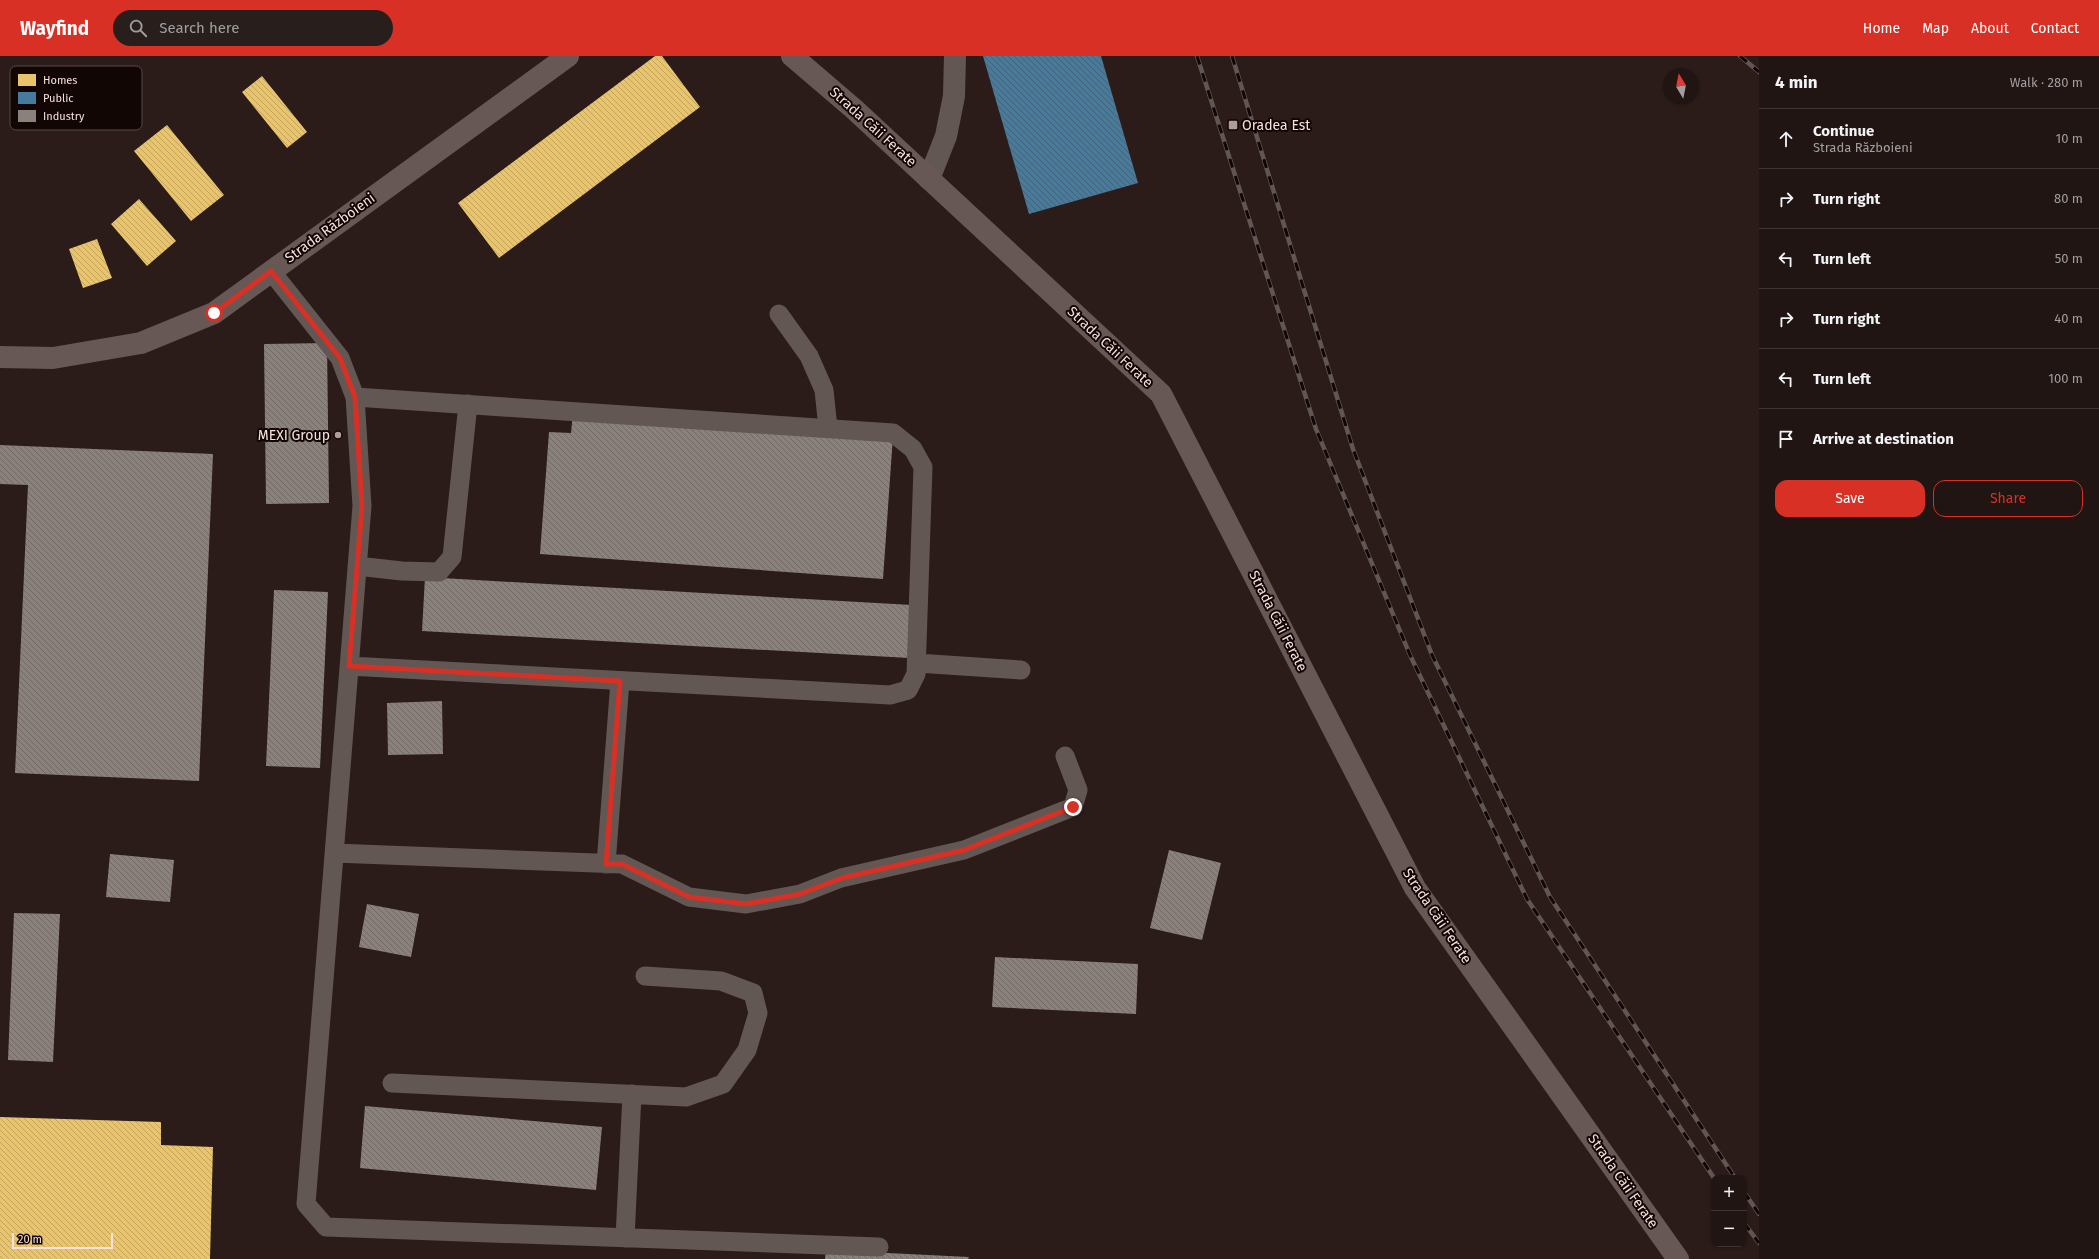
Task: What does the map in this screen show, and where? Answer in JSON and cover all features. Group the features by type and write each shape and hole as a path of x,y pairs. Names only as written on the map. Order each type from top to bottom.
{"street":[{"name":"Strada Războieni","path":"0,357 53,358 141,343 214,313 568,56"},
{"name":"Strada Căii Ferate","path":"792,56 854,109 1161,394 1415,888 1678,1259"},
{"path":"929,178 946,136 954,96 955,56"}],"lane":[{"path":"271,271 340,358 355,397 362,506 306,1204 326,1227 878,1247"},
{"path":"779,314 809,356 824,390 828,428"},
{"path":"349,666 890,695 908,690 916,674 917,662 923,467 913,449 892,433 355,397"},
{"path":"357,566 402,571 439,572 452,557 468,404"},
{"path":"917,662 1021,670"},
{"path":"606,864 620,681"},
{"path":"334,853 622,864 689,897 746,904 800,894 842,878 964,850 1073,807 1078,790 1065,756"},
{"path":"392,1083 686,1097 723,1084 747,1050 758,1013 753,993 721,981 645,976"},
{"path":"625,1238 632,1094"}],"building: Homes":[{"path":"655,56 662,56 700,107 499,258 458,203"},
{"path":"262,76 307,132 287,148 242,92"},
{"path":"167,125 224,195 191,221 134,151"},
{"path":"139,199 176,241 147,266 111,224"},
{"path":"97,239 112,278 83,288 69,249"},
{"path":"0,1117 161,1122 161,1145 213,1147 210,1259 0,1259"}],"building: Public":[{"path":"983,56 1101,56 1138,183 1029,214"}],"building: Industry":[{"path":"327,343 329,503 266,504 264,344"},
{"path":"573,413 893,436 883,579 540,554 549,432 571,433"},
{"path":"0,445 213,454 199,781 15,773 28,485 0,484"},
{"path":"425,577 912,605 909,658 422,631"},
{"path":"274,590 328,592 320,768 266,766"},
{"path":"442,701 443,754 388,755 387,703"},
{"path":"1169,850 1221,863 1202,940 1150,928"},
{"path":"110,854 174,860 170,902 106,897"},
{"path":"367,904 419,914 411,957 359,947"},
{"path":"14,913 60,914 53,1062 8,1060"},
{"path":"995,957 1138,964 1136,1014 992,1007"},
{"path":"365,1106 602,1127 596,1190 360,1168"},
{"path":"826,1250 969,1257 968,1259 825,1259"}],"railway":[{"path":"1197,56 1316,429 1410,655 1527,899 1712,1175"},
{"path":"1232,56 1353,449 1432,655 1550,897 1733,1175"},
{"path":"1740,56 1759,72"},
{"path":"1747,1196 1759,1214"},
{"path":"1747,1227 1759,1243"}],"place":[{"name":"Oradea Est","path":"1233,125"},
{"name":"MEXI Group","path":"338,435"}],"route":[{"path":"214,313 271,271 340,358 355,397 362,506 349,666 620,681 606,864 622,864 689,897 746,904 800,894 842,878 964,850 1073,807"}]}
